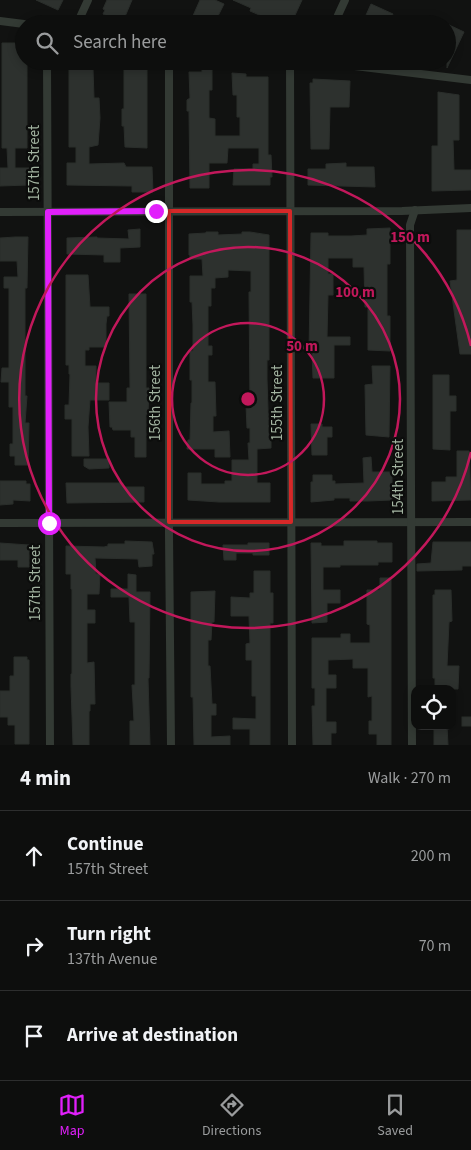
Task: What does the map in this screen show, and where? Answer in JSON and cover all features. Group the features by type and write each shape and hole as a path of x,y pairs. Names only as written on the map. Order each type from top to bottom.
{"street":[{"path":"81,15 88,0"},
{"path":"338,15 345,0"},
{"path":"0,21 15,23"},
{"name":"157th Street","path":"48,70 50,745"},
{"name":"156th Street","path":"169,70 171,745"},
{"name":"155th Street","path":"290,70 292,745"},
{"path":"389,70 471,80"},
{"path":"0,212 415,210 471,208"},
{"name":"154th Street","path":"412,745 410,225 415,210"},
{"path":"0,523 471,522"}],"highlighted area":[{"path":"169,211 290,211 291,522 169,522"}],"building":[{"path":"36,0 63,0 58,10"},
{"path":"107,0 132,0 126,15 105,15 103,14 105,10 103,9"},
{"path":"200,0 215,0 224,4 218,15 193,15"},
{"path":"233,0 302,0 295,15 259,15 250,11 251,8"},
{"path":"371,4 393,14 392,15 366,15"},
{"path":"456,28 464,32 456,49"},
{"path":"2,43 15,43 15,70 27,70 27,148 15,148 15,168 29,168 29,185 0,186 0,168 8,168 7,148 2,148"},
{"path":"69,70 93,70 94,98 99,98 100,118 98,145 89,147 89,164 124,163 126,167 152,167 153,192 132,192 132,186 67,185 67,163 76,163 76,147 69,147"},
{"path":"124,70 147,70 147,148 125,147 124,126 122,126 122,109 124,109"},
{"path":"202,70 212,70 212,90 209,90 209,118 215,119 215,136 240,136 240,117 237,117 237,95 233,95 232,73 246,74 246,77 268,77 268,155 271,155 272,177 270,177 270,185 233,185 234,169 253,169 253,164 259,164 259,148 228,148 227,163 209,163 209,188 190,188 189,111 187,111 187,100 190,98 189,72 202,72"},
{"path":"313,79 350,81 349,107 330,107 329,149 311,149 310,83 313,83"},
{"path":"438,92 459,95 459,140 453,140 454,170 471,170 471,190 432,191 432,146 438,146"},
{"path":"346,163 346,167 374,167 375,187 308,185 308,169 326,169 326,164"},
{"path":"390,228 390,264 387,264 387,316 390,316 390,351 368,350 368,307 365,307 364,267 353,267 353,258 328,258 328,274 333,274 333,295 328,295 327,337 350,337 350,345 334,345 334,378 313,378 312,353 309,352 311,233 328,233 328,236 367,235 367,229"},
{"path":"140,229 140,247 120,248 120,262 104,262 104,255 67,254 67,238 129,239 128,230"},
{"path":"457,230 471,230 471,354 460,354 450,281 457,280"},
{"path":"218,232 218,235 250,232 269,235 269,360 267,360 267,379 269,440 271,440 271,448 257,449 257,483 270,483 270,502 188,500 188,473 201,473 201,484 225,484 225,481 232,481 232,460 249,460 248,443 250,443 250,428 247,428 246,405 250,405 249,292 251,292 251,271 228,270 228,277 215,278 215,288 211,288 211,306 208,306 208,346 212,346 212,355 208,355 208,382 215,382 216,416 213,416 213,432 229,431 230,457 215,457 215,449 187,449 188,440 190,440 192,403 190,351 193,351 190,276 203,276 202,259 190,259 189,234"},
{"path":"28,237 27,288 25,288 25,396 27,396 25,423 29,423 28,465 15,465 15,456 10,456 10,444 13,444 13,407 9,407 9,382 1,382 2,368 9,368 9,288 4,288 4,277 18,277 17,261 0,261 0,238"},
{"path":"66,275 88,275 90,307 109,307 109,316 107,316 106,324 106,347 89,347 89,350 85,350 85,366 96,366 96,383 109,383 109,400 90,400 88,427 89,456 72,456 72,419 65,419 65,405 69,405 70,374 69,365 66,365"},
{"path":"129,294 146,294 146,388 149,388 148,414 146,414 146,457 135,457 135,437 131,437 131,430 113,430 110,427 109,402 127,402 127,388 130,388"},
{"path":"372,366 390,366 389,437 366,435 365,385 373,384"},
{"path":"433,375 449,375 449,396 456,396 456,411 450,411 450,450 433,449"},
{"path":"311,424 322,424 322,427 332,427 332,437 327,437 327,455 312,455"},
{"path":"457,451 469,451 471,500 432,501 432,482 446,482 446,477 457,477"},
{"path":"371,457 372,472 392,472 392,500 350,501 350,498 334,498 334,500 311,502 313,475 332,475 332,481 335,481 335,484 364,483 363,458"},
{"path":"84,459 109,459 109,468 89,469 84,466"},
{"path":"0,481 26,481 26,484 30,484 30,501 13,500 13,504 0,505"},
{"path":"66,483 123,483 123,487 144,487 144,502 67,503"},
{"path":"125,541 152,542 154,554 152,554 152,566 139,567 138,559 95,558 96,574 100,574 99,594 87,594 87,610 95,610 95,623 87,623 87,663 94,662 95,704 90,704 89,745 73,745 71,687 72,589 71,574 66,574 66,546 104,547 108,546 108,544 125,544"},
{"path":"344,541 392,543 392,562 378,562 378,565 323,567 323,590 340,590 340,603 327,603 327,622 312,623 311,543 321,543 321,546 344,546"},
{"path":"433,542 471,542 471,566 462,566 462,570 417,571 417,564 431,563"},
{"path":"0,543 29,545 29,567 18,567 18,560 0,560"},
{"path":"248,543 269,543 269,555 236,553 236,560 224,560 223,545 248,545"},
{"path":"254,571 270,571 270,593 273,593 273,623 270,623 270,745 250,745 250,729 233,729 233,718 256,719 256,696 252,696 252,660 246,660 246,644 250,643 249,616 231,616 231,597 250,598 250,593 254,593"},
{"path":"128,574 136,575 136,592 150,592 148,678 150,745 130,745 130,721 134,721 132,685 135,685 135,622 130,622 129,597 111,597 111,589 128,589"},
{"path":"380,578 391,578 391,745 377,745 377,734 369,734 369,721 372,721 372,696 368,697 368,668 353,668 353,659 328,660 328,675 336,675 336,688 326,688 326,722 336,722 336,733 331,733 331,745 313,745 312,706 315,706 315,688 312,688 312,638 341,638 341,634 350,634 350,643 370,643 370,625 367,624 367,590 380,590"},
{"path":"435,590 451,590 452,621 449,622 447,666 459,666 458,689 456,689 456,685 435,685 435,678 433,678 433,595 435,595"},
{"path":"215,591 214,622 212,622 211,640 208,640 208,666 210,666 212,704 216,704 216,715 211,715 211,737 230,736 230,745 194,745 193,697 191,697 191,592"},
{"path":"14,657 27,657 27,660 29,660 29,744 15,744 15,725 8,725 8,717 0,717 0,691 10,691 10,676 14,676"},
{"path":"462,717 471,717 471,726 462,726"},
{"path":"434,730 447,730 448,745 434,745"}],"route":[{"path":"49,523 48,212 156,211"}]}
